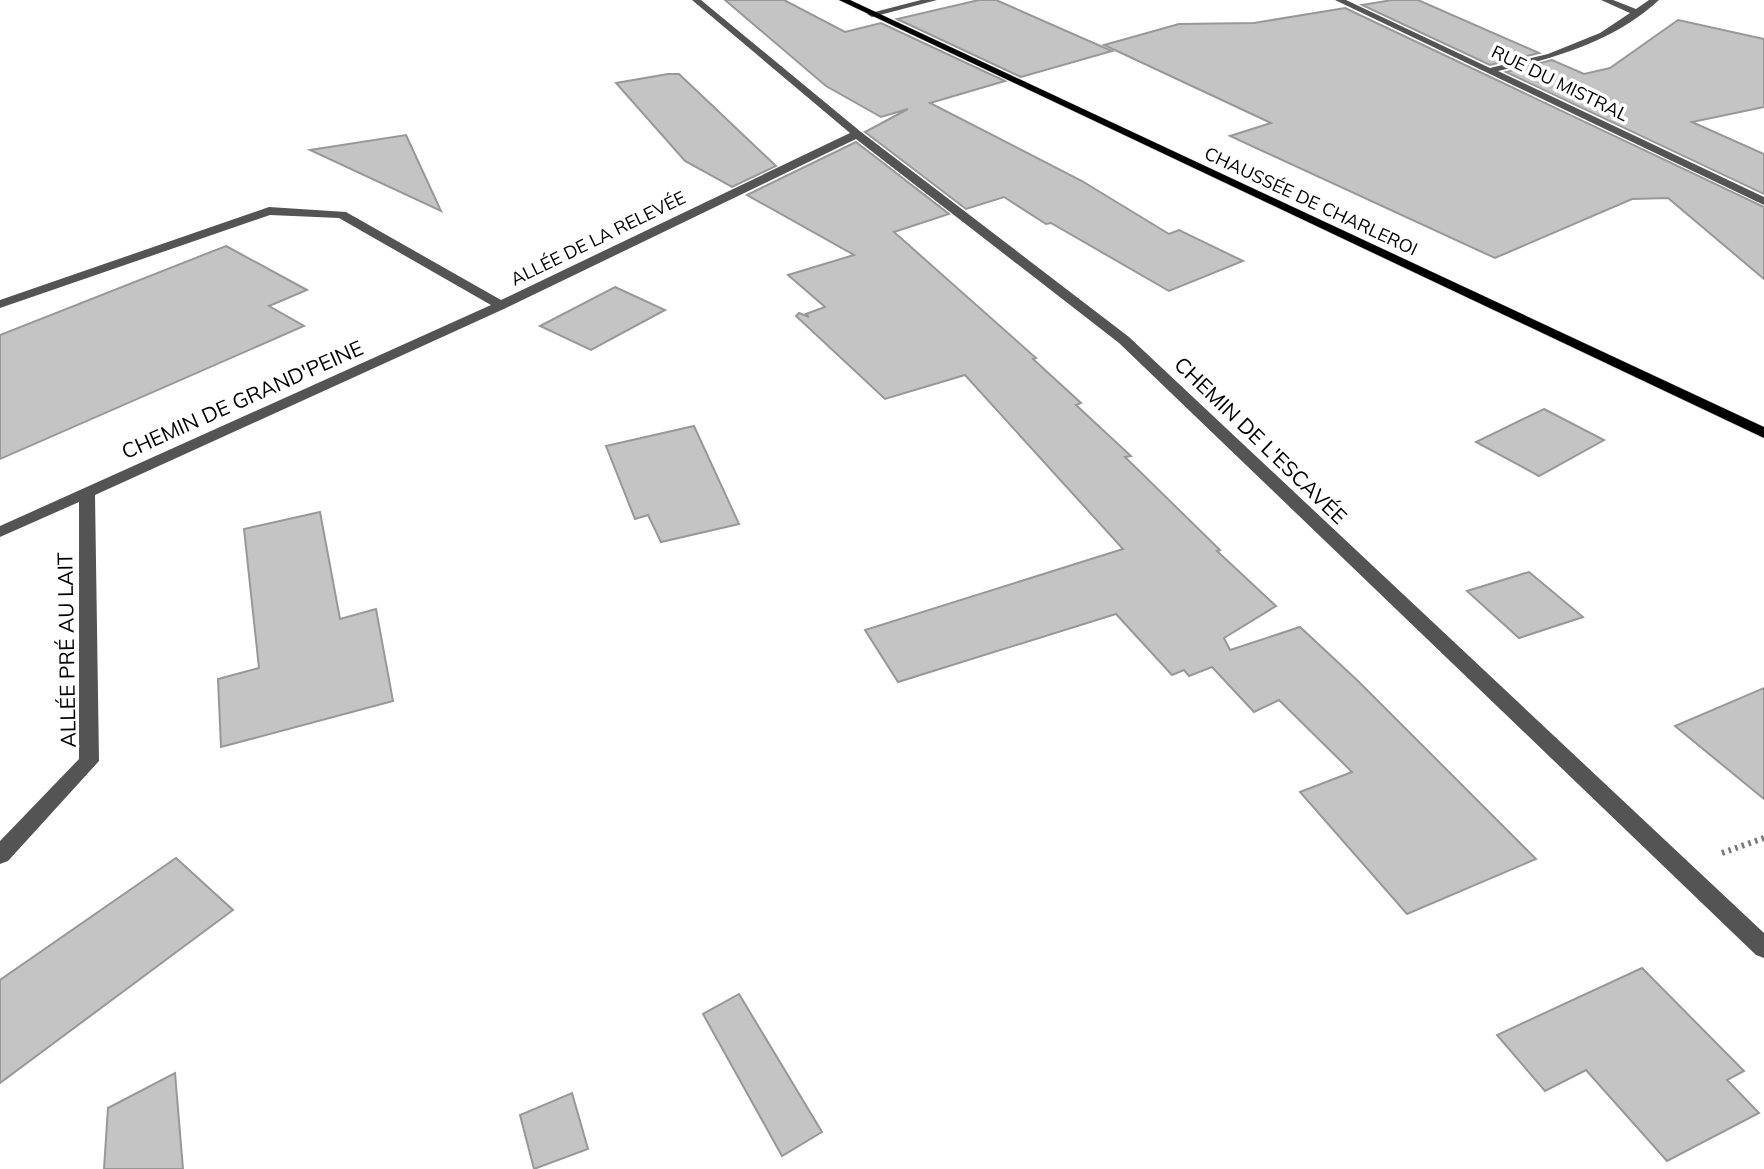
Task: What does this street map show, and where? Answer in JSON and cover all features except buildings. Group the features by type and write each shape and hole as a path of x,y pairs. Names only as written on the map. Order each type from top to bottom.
{"main road":[{"name":"CHAUSSÉE DE CHARLEROI","path":"844,0 1764,433"}],"street":[{"name":"CHEMIN DE L'ESCAVÉE","path":"696,0 857,134 1124,340 1764,948"},
{"path":"872,14 933,0"},
{"name":"RUE DU MISTRAL","path":"1339,0 1492,70 1764,201"},
{"path":"1605,0 1637,12"},
{"path":"1492,70 1551,56 1603,36 1655,0"},
{"name":"ALLÉE DE LA RELEVÉE","path":"0,304 269,211 342,215 501,304 857,134"},
{"name":"CHEMIN DE GRAND'PEINE","path":"0,532 501,304"},
{"name":"ALLÉE PRÉ AU LAIT","path":"0,855 89,761 87,493"}]}
